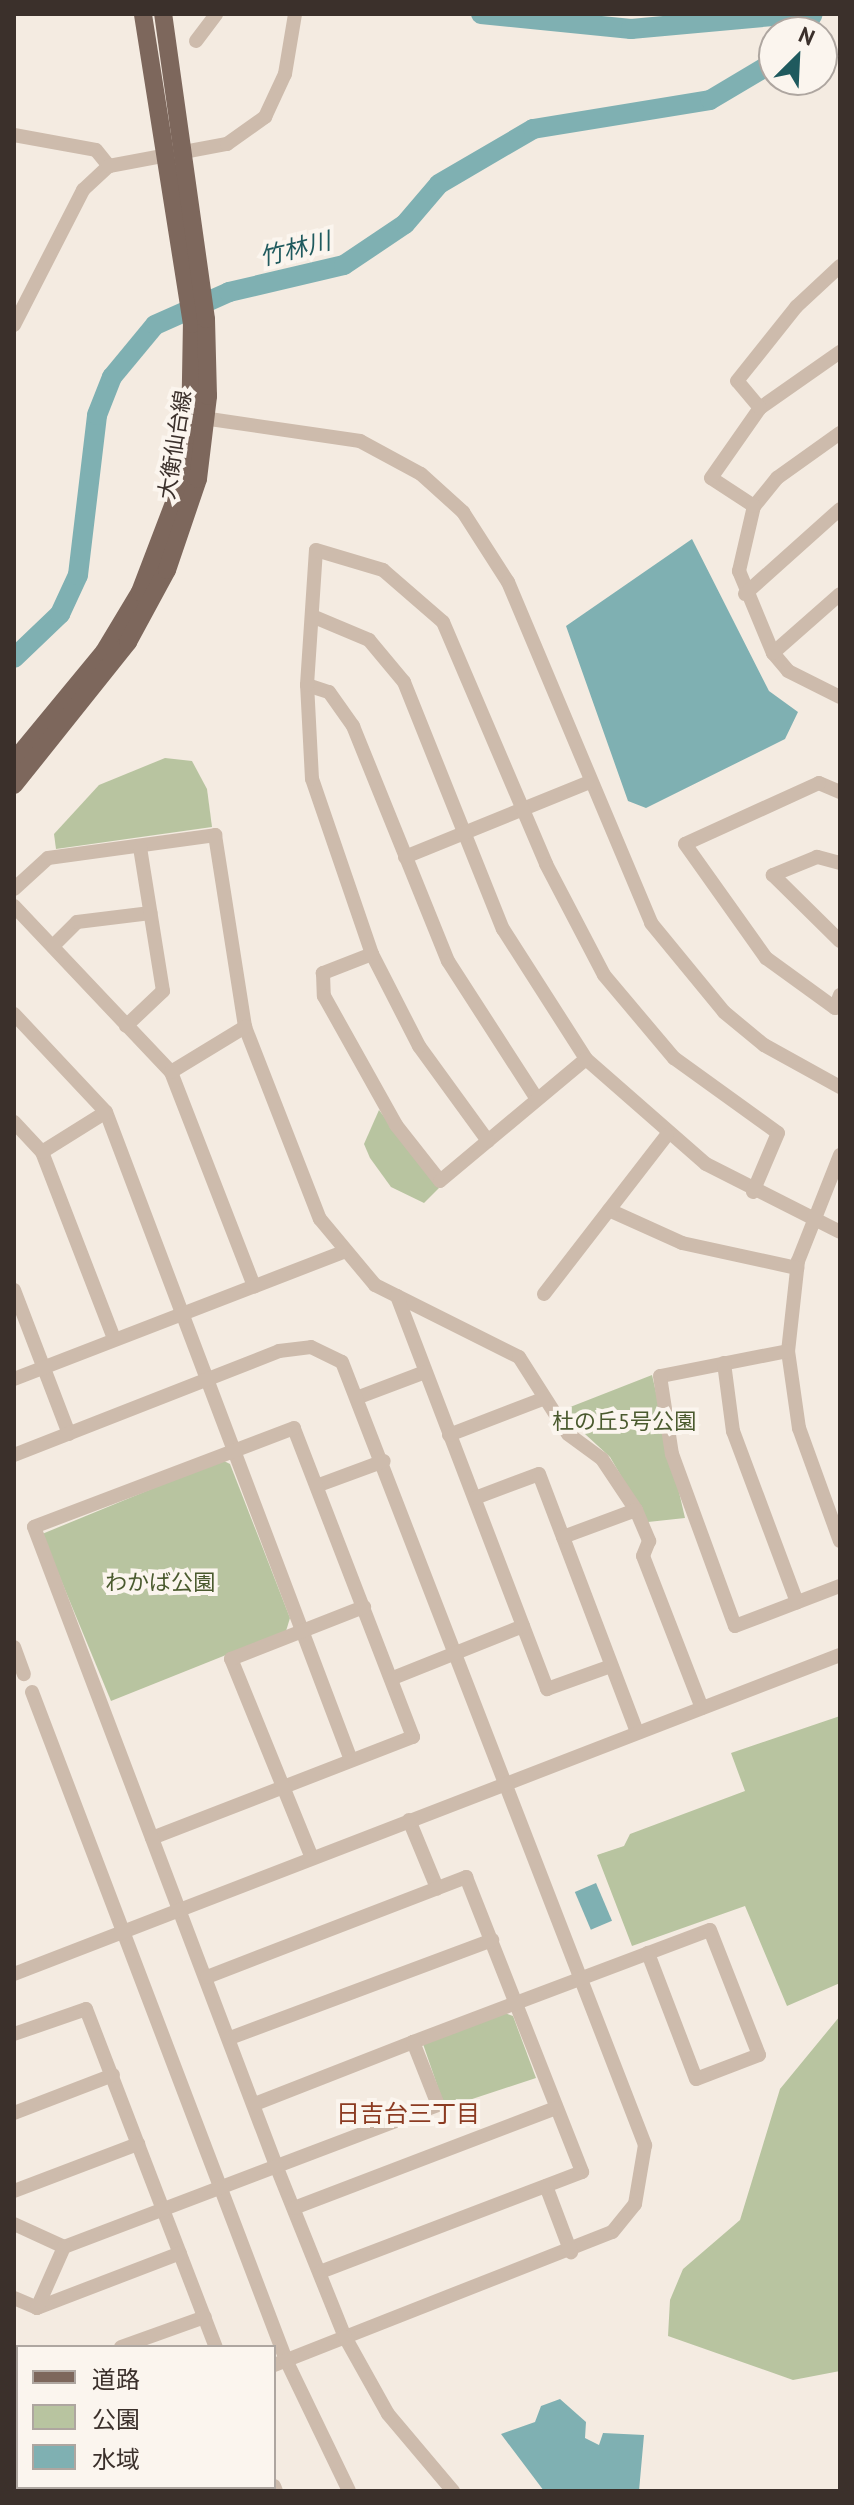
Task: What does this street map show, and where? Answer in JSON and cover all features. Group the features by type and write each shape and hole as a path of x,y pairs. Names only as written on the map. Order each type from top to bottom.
{"main road":[{"name":"大衡仙台線","path":"143,14 175,152"},
{"name":"大衡仙台線","path":"14,785 111,666 151,601 190,510 199,418 199,322 175,152 163,14"},
{"name":"大衡仙台線","path":"14,761 104,652 140,592 179,490 199,418"}],"street":[{"path":"196,41 216,14"},
{"path":"14,325 83,190 109,166 227,144 265,117 285,74 295,14"},
{"path":"14,135 96,150 109,166"},
{"path":"760,408 737,381 796,307 840,266"},
{"path":"754,506 711,478 760,408 840,352"},
{"path":"199,418 336,433 390,455 442,491 508,582 621,866 686,972 764,1045 840,1087"},
{"path":"840,433 777,478 754,506 739,571 745,594 773,653 788,671 840,697"},
{"path":"745,594 840,509"},
{"path":"488,1141 419,1046 372,954 312,779 307,685 316,550 383,570 424,600 457,645 580,936 634,1014 685,1068 778,1133 753,1192"},
{"path":"773,653 840,594"},
{"path":"312,616 348,627 388,658 527,974 586,1059 667,1135 753,1192 840,1232"},
{"path":"307,685 341,704 405,857 477,1016 537,1099"},
{"path":"405,857 587,783"},
{"path":"840,792 819,783 685,844 766,958 835,1008 840,995"},
{"path":"14,889 48,858 215,835 245,1027 320,1219 375,1285 519,1357 568,1434 602,1459 636,1510 649,1541 643,1556 702,1708"},
{"path":"126,1026 163,991 140,847"},
{"path":"840,863 817,857 773,875 840,941"},
{"path":"14,906 171,1072 254,1286"},
{"path":"53,946 77,922 150,913"},
{"path":"372,954 323,973 324,996 364,1073 440,1181 586,1059"},
{"path":"14,1014 106,1112 184,1314 231,1450 351,1760"},
{"path":"171,1072 245,1027"},
{"path":"42,1152 106,1112"},
{"path":"14,1122 42,1152 114,1339"},
{"path":"544,1294 667,1135"},
{"path":"840,1155 812,1220 797,1268 788,1351 799,1428 840,1541"},
{"path":"609,1210 682,1243 797,1268"},
{"path":"14,1379 345,1251"},
{"path":"14,1290 69,1434"},
{"path":"397,1296 547,1689 611,1666"},
{"path":"14,1455 279,1351 311,1347 342,1362 384,1461 582,1978 647,2163 627,2218 571,2252 280,2362 349,2491"},
{"path":"788,1351 660,1376 687,1506 735,1626 840,1586"},
{"path":"724,1363 733,1431 797,1602"},
{"path":"359,1397 425,1372"},
{"path":"449,1435 543,1399"},
{"path":"152,1838 413,1737 319,1485 294,1428 34,1527 277,2168 345,2337 388,2414 453,2491"},
{"path":"319,1485 384,1461"},
{"path":"475,1498 539,1474 637,1732"},
{"path":"563,1537 636,1510"},
{"path":"312,1858 231,1659 364,1607"},
{"path":"393,1678 523,1626"},
{"path":"14,1647 20,1673"},
{"path":"14,1974 840,1655"},
{"path":"32,1692 221,2191 274,2345"},
{"path":"409,1820 437,1888"},
{"path":"207,1977 466,1877 582,2172 320,2272"},
{"path":"255,2104 413,2042 515,2004 582,1978 648,1953 710,1930 759,2055 696,2079 648,1953"},
{"path":"230,2038 492,1940"},
{"path":"14,2034 86,2009 215,2345"},
{"path":"14,2224 64,2247 221,2191 438,2105 413,2042"},
{"path":"14,2113 113,2075"},
{"path":"294,2208 556,2108"},
{"path":"14,2191 138,2144"},
{"path":"546,2186 571,2252"},
{"path":"37,2308 64,2247"},
{"path":"14,2298 37,2308 180,2253"},
{"path":"127,2345 205,2317"}],"green space":[{"path":"165,758 192,761 207,789 212,827 56,849 54,834 99,785"},
{"path":"379,1110 439,1188 424,1203 391,1187 370,1158 364,1144"},
{"name":"杜の丘5号公園","path":"652,1375 685,1518 648,1522 610,1457 560,1411"},
{"name":"わかば公園","path":"222,1460 230,1464 290,1618 286,1631 111,1701 42,1534"},
{"path":"840,1716 840,1983 787,2006 745,1906 632,1946 597,1855 624,1846 630,1834 745,1791 731,1753"},
{"path":"505,2013 513,2016 536,2078 445,2108 423,2044"},
{"path":"840,2016 840,2371 793,2380 668,2336 670,2300 683,2269 740,2220 780,2089"}],"water":[{"path":"692,539 769,691 798,712 785,739 646,808 628,801 566,626"},
{"path":"596,1883 612,1921 591,1930 575,1892"},
{"path":"560,2399 586,2422 585,2438 599,2445 603,2433 644,2435 639,2491 544,2491 501,2434 535,2422 541,2406"}],"waterway":[{"path":"481,14 631,29 796,14"},
{"name":"竹林川","path":"14,658 60,614 78,575 97,415 112,377 155,325 229,292 344,265 405,224 439,184 533,129 710,100 758,72"}],"district":[{"name":"日吉台三丁目","path":"408,2114"}]}
